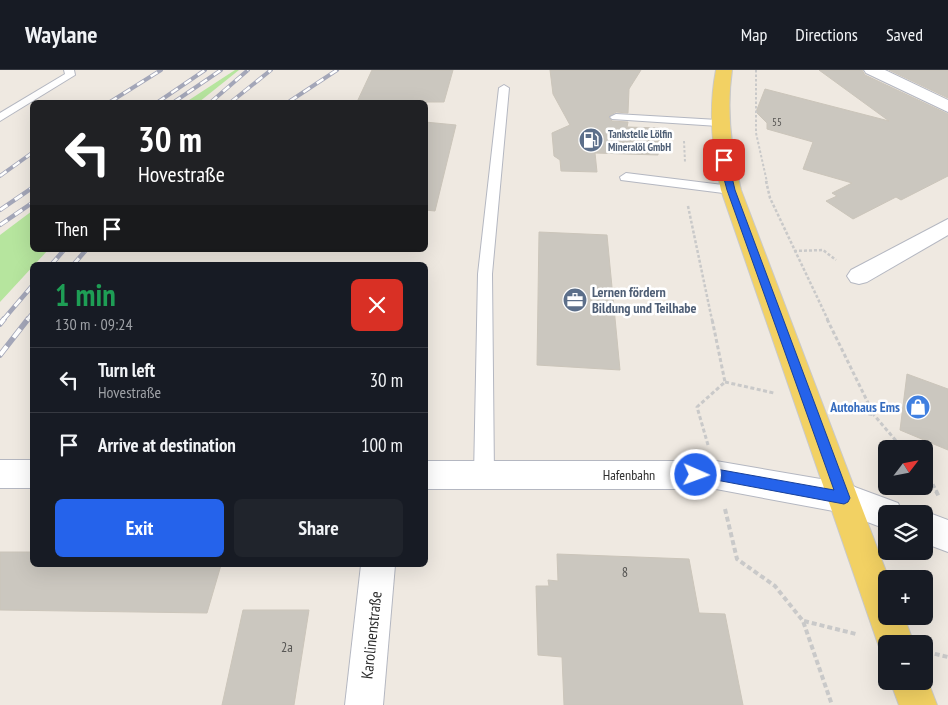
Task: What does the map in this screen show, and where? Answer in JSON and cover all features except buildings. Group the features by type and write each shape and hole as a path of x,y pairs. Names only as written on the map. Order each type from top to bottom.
{"main road":[{"path":"724,70 720,87 718,123 731,190 893,635"},
{"path":"913,690 918,705"}],"street":[{"path":"872,70 948,107"},
{"path":"859,276 948,226"},
{"path":"0,474 30,474"},
{"name":"Hafenbahn","path":"428,475 716,475 844,498 878,511"},
{"path":"933,515 948,536"},
{"name":"Karolinenstraße","path":"364,705 378,567"}],"lane":[{"path":"0,118 70,76 69,70"},
{"path":"484,476 485,274 504,88"},
{"path":"616,117 718,123"},
{"path":"626,176 731,190"}],"path":[{"path":"756,70 756,133 770,198 874,415 895,440"},
{"path":"686,121 684,130 687,196 724,382 697,407 701,419"},
{"path":"794,250 823,250 859,276"},
{"path":"728,523 737,559 775,586 803,621 832,705"},
{"path":"803,621 858,635"},
{"path":"933,653 948,657"}],"green space":[{"path":"235,70 239,70 202,100 189,100"},
{"path":"30,212 30,252 46,252 37,262 30,262 30,270 0,302 0,235"}],"railway":[{"path":"113,100 161,70"},
{"path":"161,100 205,70"},
{"path":"177,100 221,70"},
{"path":"213,100 248,70"},
{"path":"234,100 271,70"},
{"path":"292,100 337,70"},
{"path":"0,176 30,154"},
{"path":"0,210 30,189"},
{"path":"0,225 30,204"},
{"path":"54,262 62,252"},
{"path":"76,262 84,252"},
{"path":"3,320 30,288"},
{"path":"27,320 30,316"},
{"path":"0,324 4,319"},
{"path":"0,355 28,319"}],"place":[{"name":"Tankstelle Lölfin Mineralöl GmbH","path":"591,140"},
{"name":"Lernen fördern Bildung und Teilhabe","path":"575,300"},
{"name":"Autohaus Ems","path":"918,407"}],"route":[{"path":"696,475 716,475 844,498 731,190 724,160"}]}
